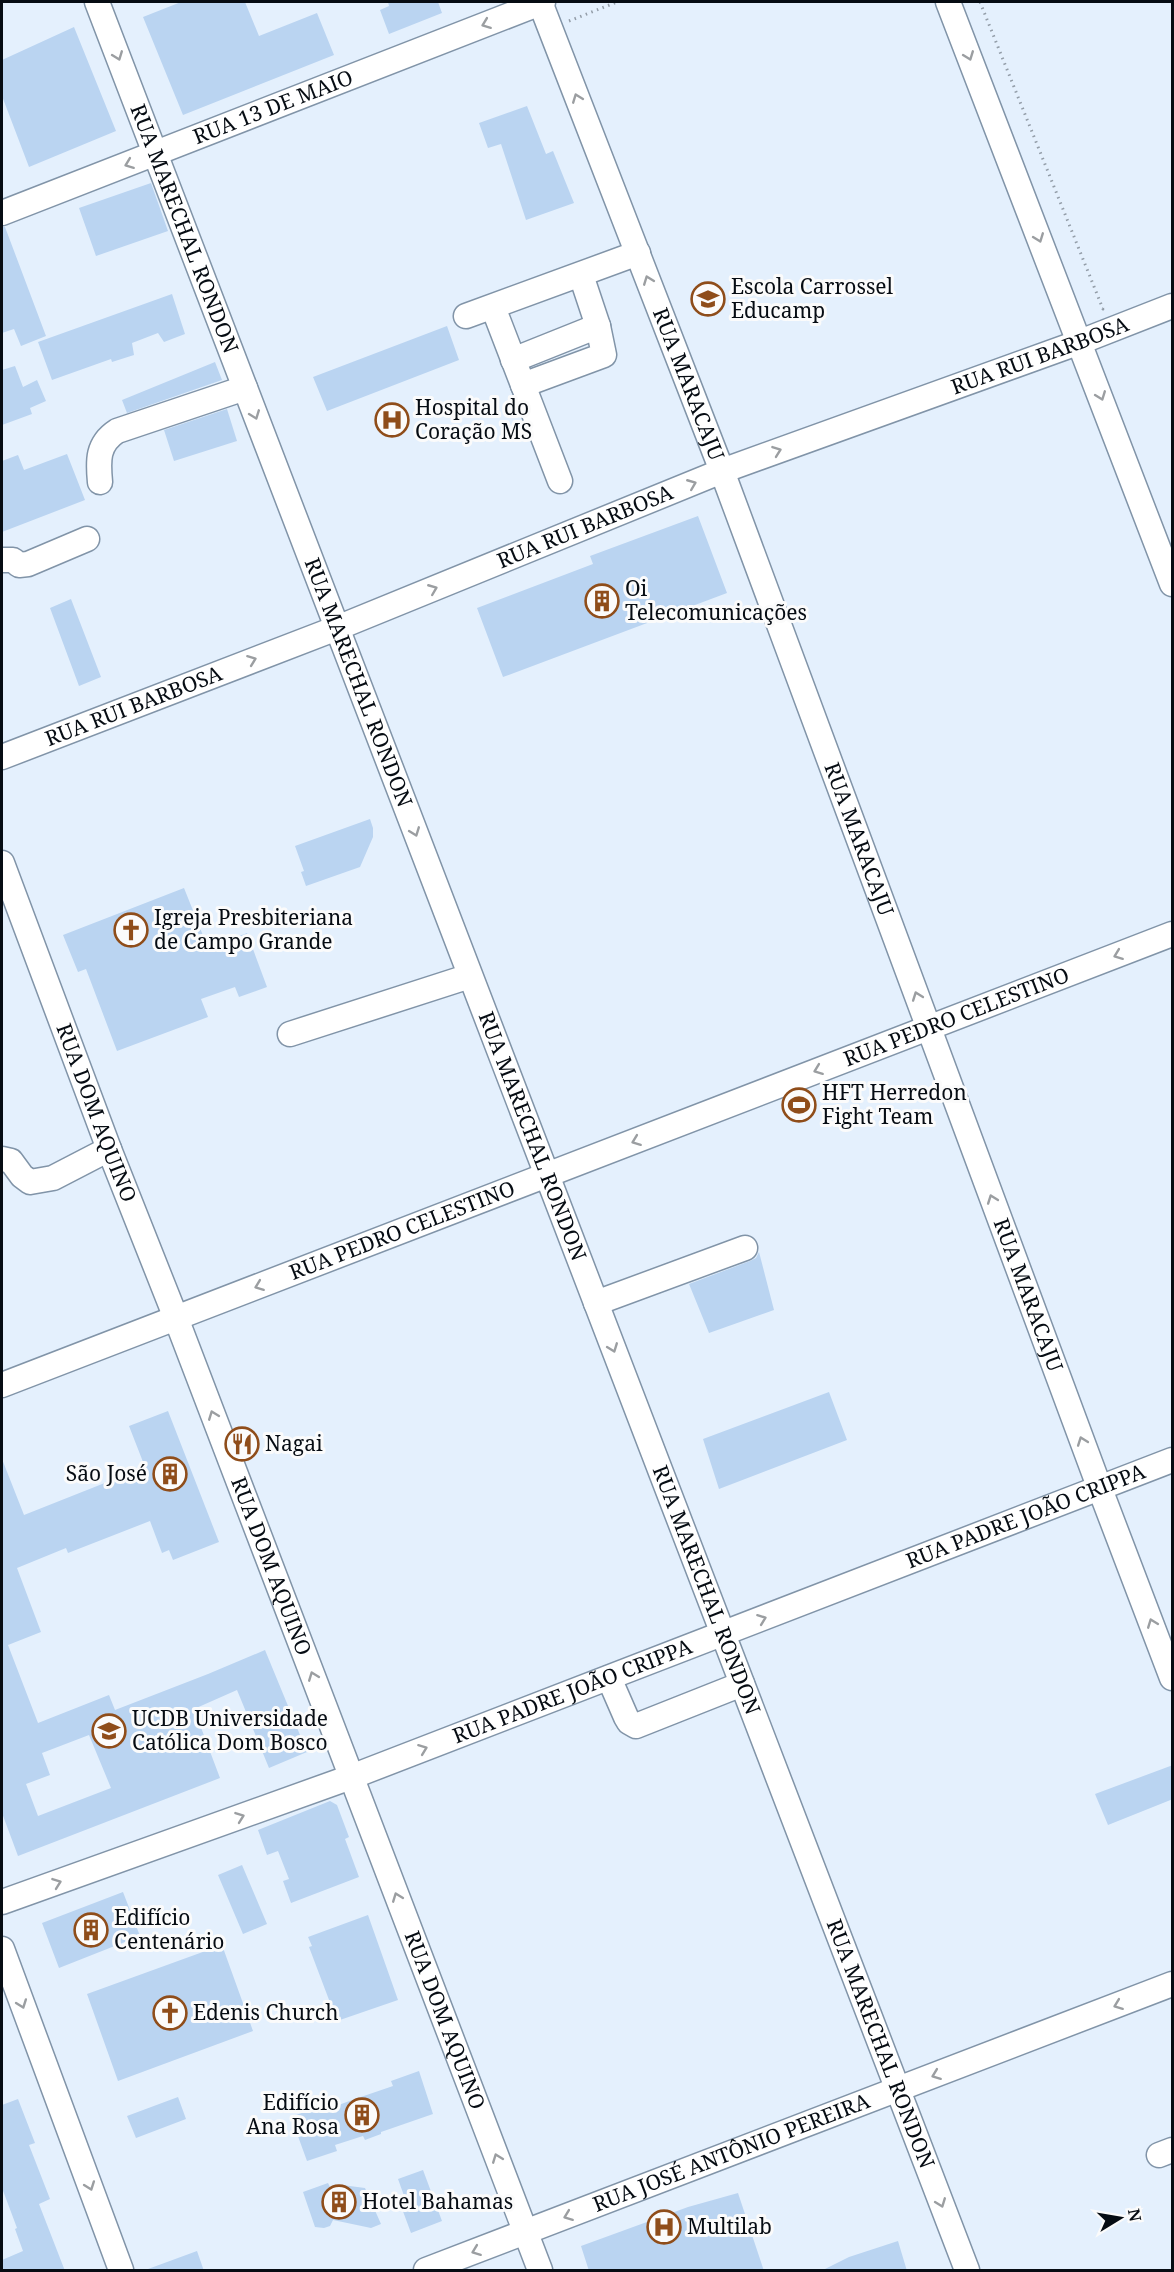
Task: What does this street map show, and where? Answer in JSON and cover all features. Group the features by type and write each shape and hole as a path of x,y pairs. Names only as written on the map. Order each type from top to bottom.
{"street":[{"name":"RUA MARECHAL RONDON","path":"97,2 967,2271"},
{"name":"RUA 13 DE MAIO","path":"2,213 541,2"},
{"name":"RUA MARACAJU","path":"541,2 722,471 1100,1489 1173,1678"},
{"path":"948,2 1173,584"},
{"path":"466,316 638,253"},
{"path":"523,385 604,355 598,326 581,275"},
{"name":"RUA RUI BARBOSA","path":"2,757 337,628 722,471 1080,342 1173,306"},
{"path":"493,307 560,480"},
{"path":"513,360 598,326"},
{"path":"100,482 98,459 109,436 117,431 245,387"},
{"path":"2,560 14,560 19,565 28,564 87,539"},
{"name":"RUA DOM AQUINO","path":"2,863 109,1149 176,1318 540,2271"},
{"name":"RUA PEDRO CELESTINO","path":"2,1386 1173,934"},
{"path":"290,1034 470,976"},
{"path":"2,1159 11,1161 22,1176 30,1182 53,1178 109,1149"},
{"path":"596,1303 745,1248"},
{"name":"RUA PADRE JOÃO CRIPPA","path":"2,1902 351,1777 1173,1461"},
{"path":"609,1678 626,1717 636,1726 742,1684"},
{"path":"2,1949 121,2271"},
{"name":"RUA JOSÉ ANTÔNIO PEREIRA","path":"426,2271 1173,1984"}],"path":[{"path":"569,21 617,2"},
{"path":"980,2 1103,309 1113,305"}],"building":[{"path":"181,2 245,2 259,36 317,13 334,55 183,115 143,17"},
{"path":"388,2 438,2 442,13 389,34 380,10 389,6"},
{"path":"74,27 116,131 29,167 2,96 2,60"},
{"path":"527,106 546,154 553,151 574,203 526,220 501,144 488,148 479,123"},
{"path":"151,183 168,231 96,256 79,208"},
{"path":"2,227 5,227 46,336 21,346 14,329 2,333"},
{"path":"172,294 185,334 164,342 158,333 132,343 134,355 112,362 111,359 52,380 38,342"},
{"path":"447,326 459,360 327,411 313,377"},
{"path":"215,362 222,380 127,413 122,400"},
{"path":"15,366 23,387 37,380 46,401 30,408 32,414 2,425 2,370"},
{"path":"227,409 237,441 174,461 164,430"},
{"path":"67,454 85,500 2,532 2,461 18,455 24,470"},
{"name":"Oi Telecomunicações","path":"698,516 727,593 503,677 477,608 593,564 590,556"},
{"path":"71,599 101,677 79,686 50,608"},
{"path":"370,819 373,837 360,867 306,886 301,872 304,871 295,846"},
{"path":"184,888 208,948 247,933 267,987 239,997 235,987 201,999 208,1017 117,1051 86,969 78,972 63,935"},
{"path":"759,1252 774,1310 709,1333 689,1284 750,1261 756,1258"},
{"path":"829,1392 847,1440 719,1489 703,1439"},
{"path":"168,1411 219,1542 173,1560 169,1550 162,1553 150,1521 68,1553 66,1548 17,1568 41,1632 8,1645 38,1723 109,1695 115,1710 265,1650 307,1752 269,1768 237,1690 194,1709 220,1778 18,1856 2,1813 2,1459 24,1515 145,1467 129,1426","holes":["89,1735 111,1788 38,1816 26,1784 50,1775 42,1753"]},
{"path":"1173,1765 1173,1799 1108,1825 1095,1794"},
{"path":"330,1801 337,1805 349,1837 345,1839 359,1877 291,1903 283,1881 289,1879 278,1851 267,1855 258,1830"},
{"path":"242,1865 267,1924 243,1934 218,1875"},
{"name":"Edifício Centenário","path":"123,1892 140,1936 59,1968 42,1923"},
{"path":"368,1915 398,2000 337,2021 309,1947 312,1946 308,1937"},
{"name":"Edenis Church","path":"222,1945 253,2031 118,2081 87,1994"},
{"name":"Edifício Ana Rosa","path":"419,2071 433,2114 365,2140 363,2136 335,2145 337,2151 307,2161 291,2117 320,2106 322,2111 393,2086 391,2081"},
{"path":"178,2097 186,2119 136,2138 127,2116"},
{"path":"18,2099 35,2143 29,2145 50,2199 39,2204 65,2271 2,2271 2,2260 23,2251 2,2188 2,2105"},
{"path":"423,2170 442,2221 411,2233 401,2206 407,2204 398,2179"},
{"name":"Hotel Bahamas","path":"328,2183 331,2189 342,2185 365,2188 381,2224 371,2228 333,2220 330,2226 315,2227 303,2192"},
{"path":"738,2193 764,2271 589,2271 581,2246 688,2207"},
{"path":"898,2241 907,2271 821,2271 849,2257"},
{"path":"197,2251 204,2271 148,2271 148,2269"}],"place":[{"name":"Escola Carrossel Educamp","path":"708,299"},
{"name":"Hospital do Coração MS","path":"392,420"},
{"name":"Oi Telecomunicações","path":"602,601"},
{"name":"Igreja Presbiteriana de Campo Grande","path":"131,930"},
{"name":"HFT Herredon Fight Team","path":"799,1105"},
{"name":"Nagai","path":"242,1444"},
{"name":"São José","path":"170,1474"},
{"name":"UCDB Universidade Católica Dom Bosco","path":"109,1731"},
{"name":"Edifício Centenário","path":"91,1930"},
{"name":"Edenis Church","path":"170,2013"},
{"name":"Edifício Ana Rosa","path":"362,2115"},
{"name":"Hotel Bahamas","path":"339,2202"},
{"name":"Multilab","path":"664,2227"}]}
